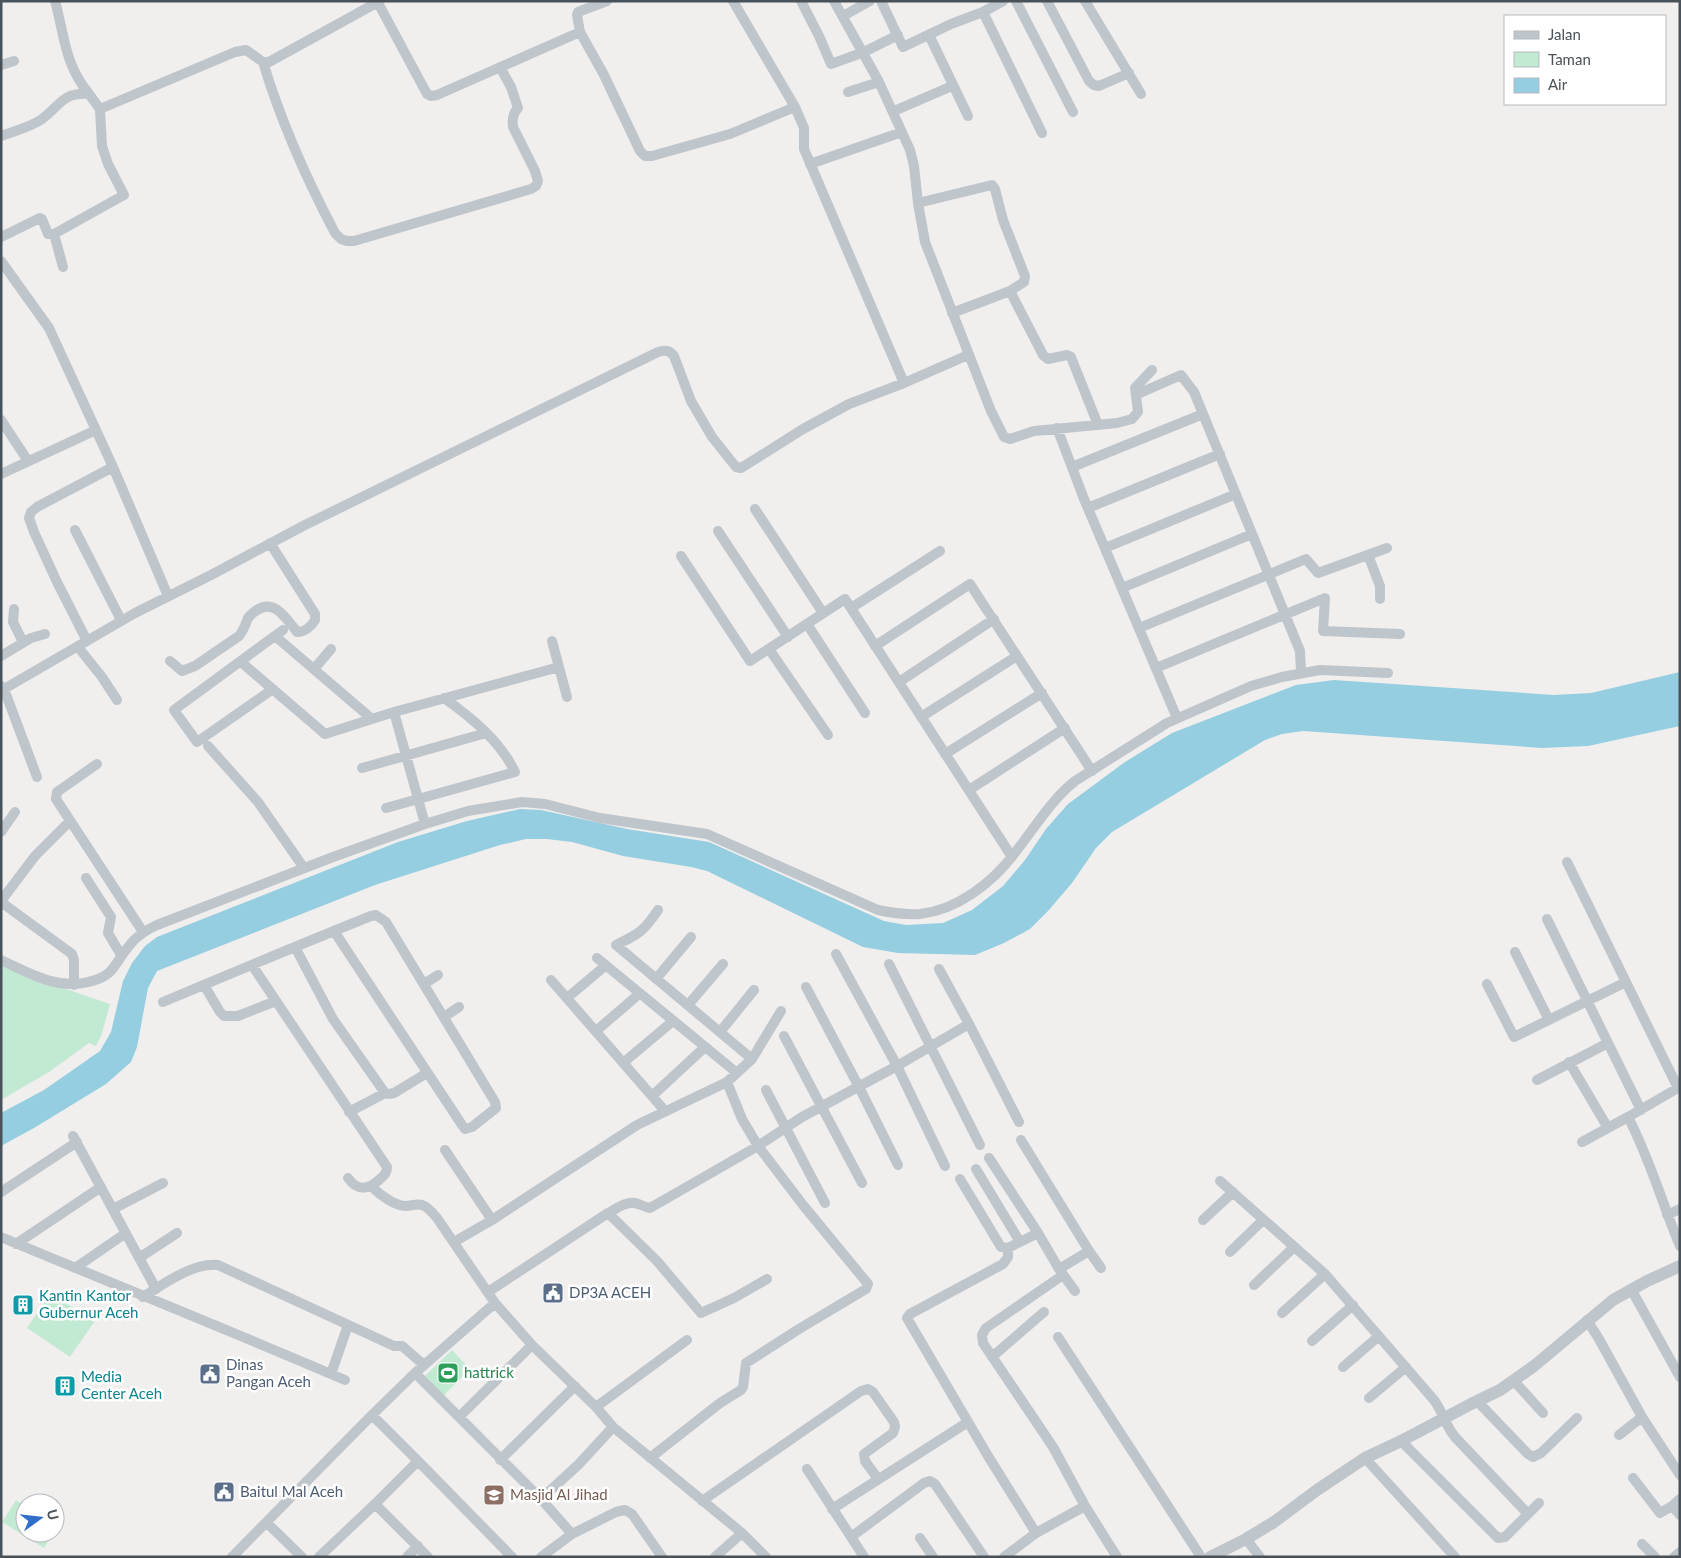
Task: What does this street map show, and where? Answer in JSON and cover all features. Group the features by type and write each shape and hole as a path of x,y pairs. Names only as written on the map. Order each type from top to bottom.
{"street":[{"path":"1,237 40,218 44,221 48,234 54,234 124,195 108,164 102,146 100,109 76,77 70,63 55,1"},
{"path":"607,1 578,12 580,32 604,75 640,151 645,156 652,156 730,134 795,107"},
{"path":"801,1 831,64 864,52 898,36"},
{"path":"834,1 864,52 902,132 914,166 925,242 968,355 1004,437 1014,439 1034,430 1117,423 1132,419 1138,412 1135,388 1152,370"},
{"path":"843,16 870,1"},
{"path":"881,1 903,47 951,24 982,12 998,2"},
{"path":"1016,1 1073,112"},
{"path":"1047,1 1088,81 1099,86 1129,73"},
{"path":"1085,1 1141,94"},
{"path":"100,109 235,52 246,50 263,62 269,62 377,2 428,95 436,95 580,32"},
{"path":"735,2 795,107 804,128 804,149 904,382"},
{"path":"982,12 1042,133"},
{"path":"929,35 968,116"},
{"path":"1,65 14,61"},
{"path":"263,62 307,179 335,233 341,239 347,241 536,186 538,181 535,171 512,123 518,108 517,101 500,67"},
{"path":"848,92 879,82"},
{"path":"894,112 952,86"},
{"path":"1,136 42,119 58,103 72,94 89,94"},
{"path":"810,164 902,132"},
{"path":"918,203 987,185 994,186 1004,220 1025,276 1024,282 1010,290 952,313"},
{"path":"54,234 63,267"},
{"path":"1,261 49,328 113,468 168,596"},
{"path":"1010,290 1042,356 1048,359 1067,355 1071,356 1098,425"},
{"path":"37,777 2,687 82,644 121,620 303,526 658,352 666,350 674,356 691,402 708,430 736,467 741,468 802,429 849,404 919,377 968,355"},
{"path":"1140,393 1180,375 1194,392 1300,652 1301,672"},
{"path":"1072,467 1203,414"},
{"path":"1,420 28,462"},
{"path":"1057,428 1088,508 1177,718"},
{"path":"1,474 96,430"},
{"path":"1088,508 1220,454"},
{"path":"113,468 37,507 31,512 29,518 82,644 117,700"},
{"path":"1105,548 1236,494"},
{"path":"755,509 823,613"},
{"path":"75,530 121,620"},
{"path":"718,531 788,636"},
{"path":"1122,588 1252,534"},
{"path":"170,661 182,671 195,666 239,636 252,614 263,606 279,610 297,632 302,632 313,625 315,620 314,614 270,543"},
{"path":"1139,628 1306,559 1318,572 1387,548"},
{"path":"850,608 940,550"},
{"path":"1368,555 1380,586 1380,599"},
{"path":"681,556 750,661 845,599 1012,856"},
{"path":"875,646 970,584 1092,771"},
{"path":"1156,668 1325,598 1323,631 1400,634"},
{"path":"14,609 13,622 23,642"},
{"path":"899,682 994,620"},
{"path":"807,624 865,713"},
{"path":"273,689 196,742 174,710 279,633 314,670 372,719"},
{"path":"1,656 23,642 45,634"},
{"path":"552,641 567,697"},
{"path":"314,670 330,649"},
{"path":"769,649 828,735"},
{"path":"921,717 1017,656"},
{"path":"241,662 325,734 394,712 559,667"},
{"path":"1,960 54,983 74,985 98,980 113,968 121,955 143,932 157,925 425,824 468,811 522,802 544,804 600,818 707,834 878,910 899,914 938,911 959,902 989,880 1012,856 1064,790 1177,718 1251,686 1301,672 1320,670 1388,674"},
{"path":"946,754 1042,693"},
{"path":"386,808 515,772 509,760 486,733 473,720 444,698"},
{"path":"394,712 425,824"},
{"path":"969,790 1065,728"},
{"path":"362,768 486,733"},
{"path":"208,746 258,802 304,868"},
{"path":"97,764 57,792 56,799 143,932"},
{"path":"1,832 15,812"},
{"path":"70,821 35,856 1,902 72,954 74,960 74,985"},
{"path":"1567,862 1678,1088 1642,1110 1582,1142"},
{"path":"86,878 111,917 108,933 121,955"},
{"path":"658,910 647,927 616,945 752,1059"},
{"path":"163,1002 252,964 371,916 381,917 386,922 493,1097 496,1108 472,1128 465,1129 334,931"},
{"path":"1547,919 1642,1110"},
{"path":"656,979 691,937"},
{"path":"295,947 334,1019 385,1092 389,1094 394,1093 428,1073"},
{"path":"1515,952 1548,1020"},
{"path":"836,954 897,1066 945,1166"},
{"path":"597,958 738,1073"},
{"path":"252,964 387,1167 385,1175 372,1187"},
{"path":"688,1005 723,964"},
{"path":"889,964 932,1046 980,1145"},
{"path":"567,998 605,966"},
{"path":"939,970 970,1024 1019,1122"},
{"path":"424,984 438,975"},
{"path":"551,980 665,1111"},
{"path":"1487,984 1514,1037 1626,982"},
{"path":"204,985 224,1016 238,1016 276,1001"},
{"path":"806,987 898,1165"},
{"path":"720,1032 754,990"},
{"path":"596,1032 640,994"},
{"path":"444,1016 459,1007"},
{"path":"454,1242 492,1220 631,1130 665,1111 727,1082 752,1059 781,1011"},
{"path":"623,1062 673,1021"},
{"path":"488,1292 608,1213 630,1203 650,1208 758,1146 822,1106 970,1024"},
{"path":"784,1036 862,1183"},
{"path":"1537,1080 1608,1042"},
{"path":"652,1096 705,1047"},
{"path":"1569,1062 1608,1128"},
{"path":"650,1458 720,1403 741,1390 746,1363 868,1286 865,1278 803,1205 758,1146 742,1119 727,1082"},
{"path":"766,1090 826,1203"},
{"path":"349,1112 385,1092"},
{"path":"1628,1117 1644,1150 1680,1246"},
{"path":"1,1192 75,1139 156,1289"},
{"path":"1021,1140 1101,1268"},
{"path":"445,1150 492,1220"},
{"path":"989,1158 1061,1272 1075,1290"},
{"path":"976,1169 1020,1242"},
{"path":"348,1178 352,1184 358,1187 372,1187 394,1202 406,1206 420,1204 426,1206 437,1218 495,1303 532,1345 596,1407 613,1427 742,1533 766,1557"},
{"path":"960,1179 1002,1247 1008,1248 1038,1233"},
{"path":"1220,1181 1325,1274 1434,1400 1454,1437 1528,1514"},
{"path":"113,1209 163,1183"},
{"path":"16,1244 101,1187"},
{"path":"1204,1220 1233,1192"},
{"path":"1667,1215 1680,1209"},
{"path":"608,1213 657,1261 701,1313 734,1298 767,1279"},
{"path":"1230,1252 1263,1220"},
{"path":"76,1268 126,1233"},
{"path":"139,1258 177,1233"},
{"path":"1,1237 345,1380"},
{"path":"1254,1285 1294,1247"},
{"path":"1008,1248 1008,1257 1003,1264 910,1314 907,1318 1036,1533"},
{"path":"1089,1251 986,1328 982,1335 983,1343 1053,1447 1085,1506 1117,1557"},
{"path":"143,1296 200,1266 218,1265 394,1346 402,1346 424,1365"},
{"path":"1210,1557 1246,1539 1365,1458 1500,1390 1514,1381 1613,1300 1631,1289 1680,1266"},
{"path":"1282,1313 1325,1274"},
{"path":"1631,1289 1680,1377"},
{"path":"232,1557 415,1373 495,1303"},
{"path":"1312,1341 1353,1305"},
{"path":"992,1356 1044,1312"},
{"path":"1587,1320 1642,1417 1680,1475"},
{"path":"331,1374 348,1325"},
{"path":"1343,1368 1378,1336"},
{"path":"1058,1337 1201,1557"},
{"path":"596,1407 687,1340"},
{"path":"459,1417 532,1345"},
{"path":"1369,1398 1406,1367"},
{"path":"415,1373 541,1500 572,1534"},
{"path":"1514,1381 1543,1413"},
{"path":"500,1460 575,1386"},
{"path":"702,1501 861,1391 868,1389 873,1392 894,1422 895,1427 893,1433 864,1454 864,1459 878,1478"},
{"path":"1477,1401 1533,1457 1546,1450 1578,1418"},
{"path":"372,1415 512,1557"},
{"path":"1619,1435 1642,1417"},
{"path":"832,1509 968,1422"},
{"path":"541,1500 579,1464 613,1427"},
{"path":"1401,1441 1498,1538 1505,1537 1539,1502"},
{"path":"1365,1458 1455,1557"},
{"path":"319,1557 418,1461"},
{"path":"808,1469 864,1557"},
{"path":"1633,1478 1660,1513 1676,1502 1680,1515"},
{"path":"851,1537 924,1483 930,1481 935,1484 984,1557"},
{"path":"375,1504 428,1557"},
{"path":"1004,1557 1036,1533 1085,1506"},
{"path":"541,1557 572,1534 616,1512 625,1510 632,1514 662,1557"},
{"path":"267,1523 302,1557"},
{"path":"715,1557 742,1533"},
{"path":"920,1538 933,1557"},
{"path":"1246,1539 1260,1557"},
{"path":"1642,1544 1655,1557"},
{"path":"407,1557 418,1546"},
{"path":"1674,1557 1680,1552"}],"green space":[{"path":"1,965 110,1004 101,1036 96,1046 89,1043 49,1072 1,1100"},
{"path":"51,1293 94,1322 70,1357 27,1328"},
{"name":"hattrick","path":"452,1350 470,1369 443,1396 425,1376"},
{"path":"15,1502 15,1530 2,1522"},
{"path":"36,1543 47,1543 44,1548"}],"water":[{"path":"1680,672 1680,726 1588,746 1542,748 1303,731 1282,734 1265,740 1112,832 1096,848 1072,883 1030,929 1004,943 975,955 898,953 863,947 707,871 691,867 623,856 572,842 547,839 526,839 500,845 375,885 157,971 148,988 137,1047 131,1062 106,1084 1,1146 1,1113 44,1090 100,1051 111,1032 123,981 132,963 145,946 157,937 398,842 467,821 520,809 541,810 627,829 709,842 884,921 906,925 943,923 972,910 1003,886 1025,860 1046,829 1068,804 1125,762 1172,733 1296,685 1334,680 1554,695 1591,693"}],"place":[{"name":"DP3A ACEH","path":"553,1293"},
{"name":"Kantin Kantor Gubernur Aceh","path":"23,1305"},
{"name":"hattrick","path":"448,1373"},
{"name":"Dinas Pangan Aceh","path":"210,1374"},
{"name":"Media Center Aceh","path":"65,1386"},
{"name":"Baitul Mal Aceh","path":"224,1492"},
{"name":"Masjid Al Jihad","path":"494,1495"}]}
